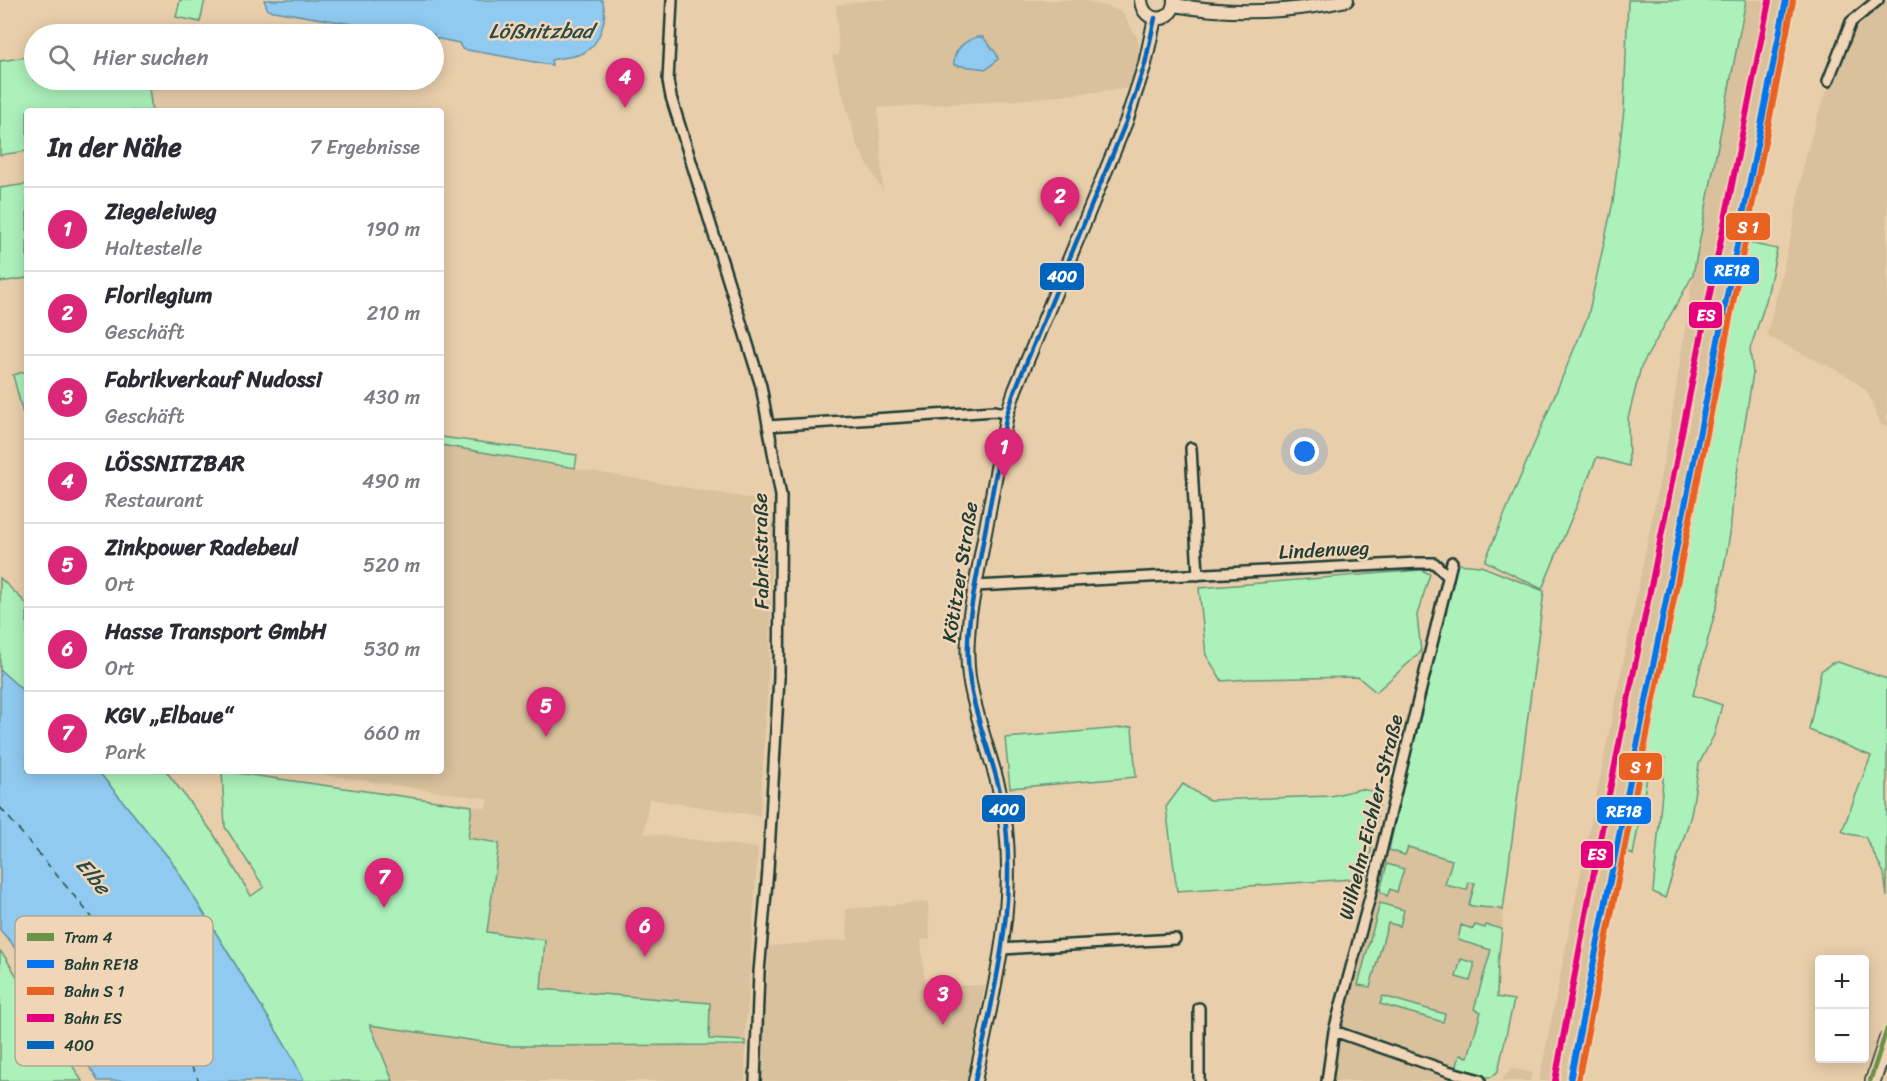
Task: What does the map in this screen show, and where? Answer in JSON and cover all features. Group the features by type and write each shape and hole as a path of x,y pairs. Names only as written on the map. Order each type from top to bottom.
{"main road":[{"path":"1873,1081 1887,1039"}],"street":[{"name":"Fabrikstraße","path":"672,0 668,81 671,97 761,386 781,496 779,678 754,1081"},
{"path":"1141,0 1146,14 1155,18 1168,15 1174,3 1229,12 1309,8 1347,0"},
{"path":"1828,81 1851,22 1878,0"},
{"name":"Kötitzer Straße","path":"975,1081 1001,949 1008,893 1007,830 999,789 969,678 967,644 975,586 1007,414 1126,122 1145,64 1155,18"},
{"path":"768,426 995,411 1007,414"},
{"path":"1191,448 1198,575"},
{"name":"Wilhelm-Eichler-Straße","path":"1327,1081 1334,1031 1378,865 1452,562"},
{"name":"Lindenweg","path":"975,586 1434,563 1448,576"},
{"path":"1001,949 1175,939"},
{"path":"1199,1008 1199,1081"},
{"path":"1334,1031 1480,1080"}],"shaded area":[{"path":"872,0 1084,0 1121,11 1138,39 1139,54 1131,88 1018,100 878,108 883,192 857,145 832,56 839,55 836,5"},
{"path":"1746,0 1791,0 1755,198 1744,242 1577,1081 1539,1081 1670,429 1693,275"},
{"path":"1887,0 1887,426 1881,425 1867,391 1848,376 1767,336 1793,227 1804,161 1820,109 1854,26"},
{"path":"444,446 769,502 772,530 770,647 760,816 649,799 644,833 758,848 745,1041 709,1039 709,1003 541,989 487,933 499,843 468,838 472,806 486,808 488,799 320,774 444,774"},
{"path":"1394,830 1510,865 1482,1081 1334,1081 1337,1049"},
{"path":"928,902 930,939 921,940 925,986 985,985 968,1081 760,1081 769,946 848,940 846,909"},
{"path":"370,1025 509,1046 745,1045 745,1081 393,1081"},
{"path":"1511,1068 1532,1073 1530,1081 1501,1081"}],"green space":[{"path":"180,0 205,0 200,22 176,17"},
{"path":"1628,0 1746,0 1693,275 1641,367 1628,418 1629,466 1597,457 1542,589 1485,561 1588,316 1613,202 1624,109"},
{"path":"24,57 24,90 149,90 152,108 24,108 24,151 0,155 0,61"},
{"path":"24,184 24,278 0,282 0,188"},
{"path":"1744,242 1777,249 1766,301 1750,349 1753,373 1733,498 1730,534 1717,605 1693,695 1722,705 1714,735 1699,764 1691,815 1665,898 1653,892 1665,758 1650,761 1633,855 1625,850 1698,495"},
{"path":"24,372 24,417 13,375"},
{"path":"444,437 577,455 575,468 444,446"},
{"path":"1457,564 1481,566 1544,591 1503,910 1469,905 1475,883 1469,882 1467,890 1445,885 1452,860 1408,847 1405,855 1389,850 1416,724"},
{"path":"1421,570 1430,574 1417,615 1421,652 1376,692 1358,677 1222,681 1206,655 1199,588"},
{"path":"0,578 24,601 24,691 0,670"},
{"path":"1838,662 1887,679 1887,897 1884,873 1865,837 1842,831 1871,756 1809,730 1821,671 1832,663"},
{"path":"1132,727 1136,777 1010,788 1005,738"},
{"path":"100,774 168,774 213,833 251,896 264,887 225,827 222,774 243,774 472,806 468,838 499,843 487,932 545,940 541,989 710,1003 709,1039 745,1041 745,1045 509,1046 370,1025 393,1081 304,1081 290,1053 213,928 213,916 205,916 172,862"},
{"path":"1183,784 1209,800 1331,796 1361,789 1381,793 1366,878 1177,891 1166,807"},
{"path":"1387,864 1404,869 1397,892 1390,889 1387,896 1380,891"},
{"path":"1380,903 1404,910 1400,926 1388,923 1370,987 1358,985"},
{"path":"1461,925 1473,929 1475,925 1485,928 1486,925 1502,929 1497,997 1514,1000 1498,1071 1492,1077 1482,1077 1456,1069 1460,1055 1468,1057 1481,1012 1474,1009 1491,950 1458,940"},
{"path":"0,951 15,973 15,1066 73,1066 82,1081 0,1081"},
{"path":"1461,959 1474,963 1470,981 1456,977"},
{"path":"1383,996 1445,1014 1443,1022 1380,1004"}],"water":[{"name":"Lößnitzbad","path":"264,0 602,0 604,22 598,37 589,49 575,56 551,60 552,65 462,49 459,43 444,40 444,24 352,24 268,10"},
{"path":"977,37 983,37 998,59 987,69 954,65 955,55 960,47"},
{"name":"Elbe","path":"0,670 24,691 24,774 100,774 172,862 205,916 15,916 15,948 0,930"},
{"path":"213,928 290,1053 304,1081 98,1081 89,1066 213,1066"}],"ferry route":[{"path":"0,807 91,916"},
{"path":"191,1066 199,1081"}],"tram line":[{"name":"4","path":"1870,1081 1887,1029"}],"rail line":[{"name":"RE18","path":"1570,1081 1786,0"},
{"name":"ES","path":"1555,1081 1600,839 1769,1"}],"transit line":[{"path":"1578,1081 1793,1"},
{"name":"400","path":"975,1081 1002,947 1006,913 1008,845 1000,792 978,718 970,680 968,633 974,593 1007,414 1126,122 1145,64 1155,18"}],"place":[{"name":"LÖSSNITZBAR","path":"625,108"},
{"name":"Florilegium","path":"1060,227"},
{"name":"Ziegeleiweg","path":"1004,478"},
{"name":"Zinkpower Radebeul","path":"546,737"},
{"name":"KGV „Elbaue“","path":"384,908"},
{"name":"Hasse Transport GmbH","path":"645,957"},
{"name":"Fabrikverkauf Nudossi","path":"943,1025"}]}
